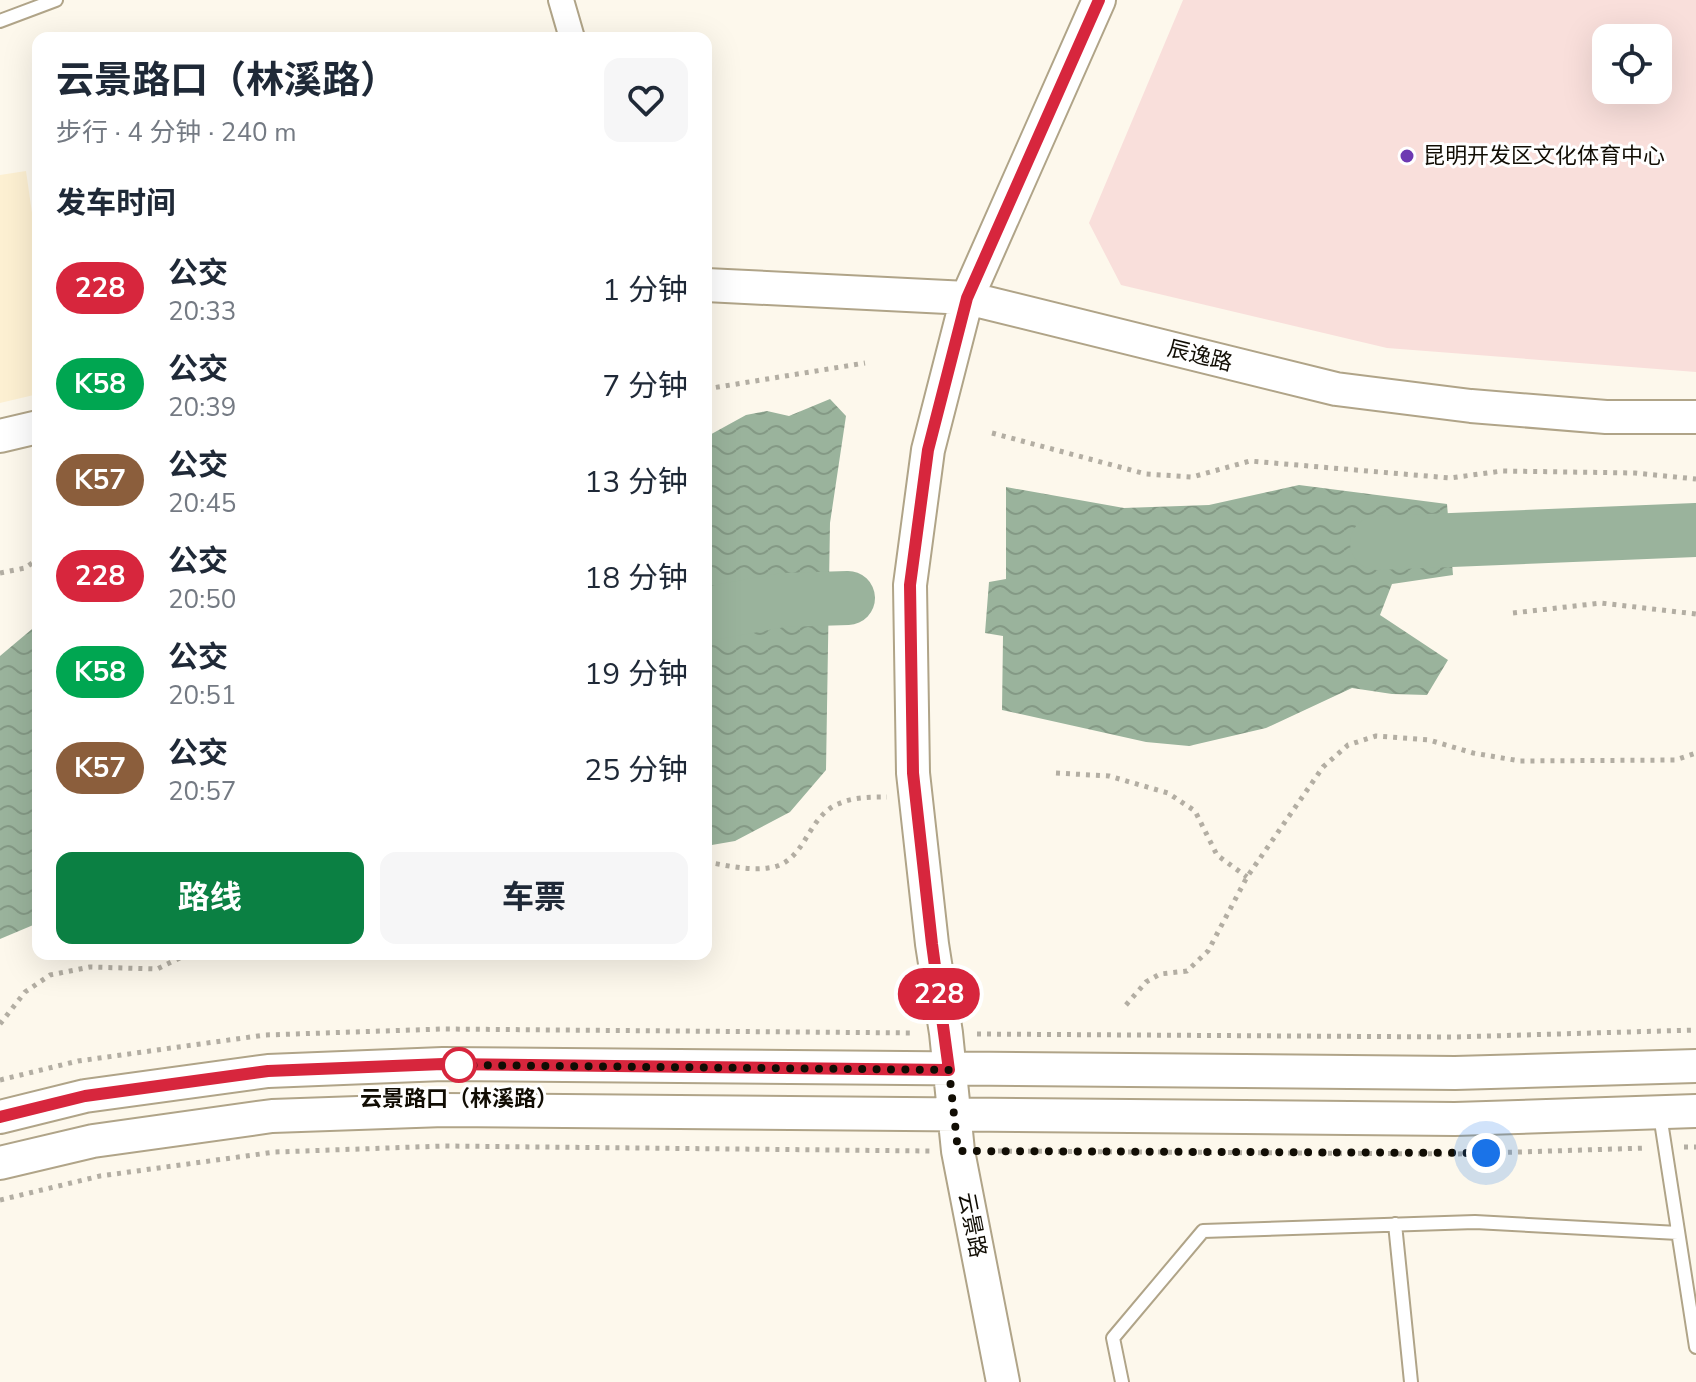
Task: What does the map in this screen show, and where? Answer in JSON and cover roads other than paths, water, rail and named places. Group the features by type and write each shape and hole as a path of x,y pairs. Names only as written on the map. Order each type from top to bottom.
{"main road":[{"name":"云景路","path":"1003,1382 958,1151 932,944 913,773 910,585 928,450 967,298 1099,0"},
{"name":"辰逸路","path":"712,285 967,298 1336,389 1471,406 1606,417 1696,417"},
{"path":"0,436 32,428"},
{"path":"0,1117 85,1096 268,1071 443,1064 1455,1073 1696,1066"},
{"path":"0,1163 93,1141 272,1116 444,1110 1455,1119 1696,1111"}],"street":[{"path":"561,0 570,32"}],"lane":[{"path":"0,21 56,0"},
{"path":"1659,1112 1696,1347"},
{"path":"1122,1382 1113,1338 1203,1231 1475,1222 1678,1233"},
{"path":"1395,1224 1411,1382"}],"water":[{"path":"830,399 846,416 830,523 826,770 790,812 735,841 712,845 712,434 746,415 767,411 789,416"},
{"path":"1299,485 1447,504 1453,575 1392,584 1380,615 1448,660 1427,695 1352,688 1266,728 1189,746 1146,742 1002,710 1003,636 985,633 989,582 1006,579 1006,487 1124,508 1209,505"},
{"path":"32,629 32,926 0,939 0,656"}],"waterway":[{"path":"1377,543 1696,530"},
{"path":"712,613 783,600 848,598"}],"place":[{"name":"昆明开发区文化体育中心","path":"1407,156"},
{"name":"云景路口（林溪路）","path":"459,1065"}]}
